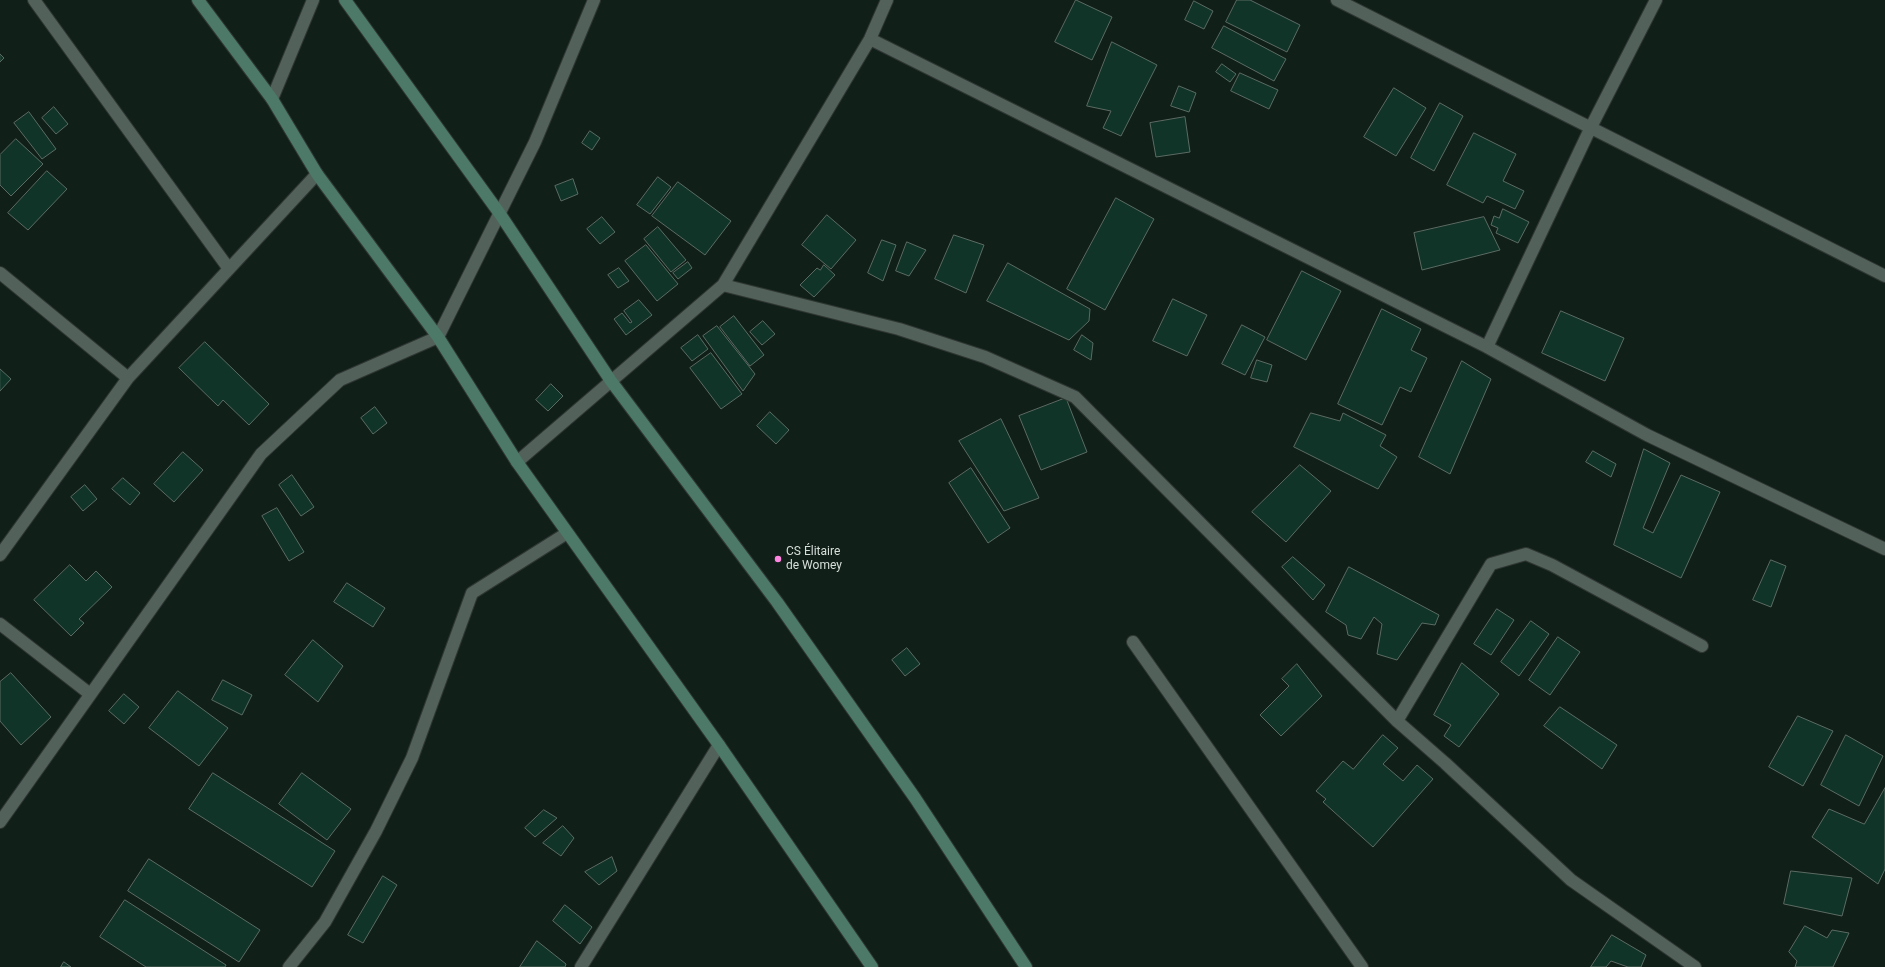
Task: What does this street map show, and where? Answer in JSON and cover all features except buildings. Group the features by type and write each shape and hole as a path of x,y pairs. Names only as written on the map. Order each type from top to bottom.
{"street":[{"path":"34,0 229,269"},
{"path":"198,0 272,99 317,174 438,338 517,462 719,745 872,967"},
{"path":"272,99 313,0"},
{"path":"345,0 500,214 611,381 777,602 915,798 1026,967"},
{"path":"0,822 261,454 340,380 438,338 535,142 594,0"},
{"path":"517,462 723,285 870,39 887,0"},
{"path":"1337,0 1885,276"},
{"path":"1487,348 1591,127 1656,0"},
{"path":"870,39 1487,348 1647,435 1885,548"},
{"path":"0,555 128,378 317,174"},
{"path":"0,273 128,378"},
{"path":"723,285 900,329 985,357 1075,397 1397,721 1445,763 1571,880 1695,967"},
{"path":"288,967 324,922 379,824 412,758 472,593 567,533"},
{"path":"1397,721 1491,564 1526,554 1552,565 1702,646"},
{"path":"0,624 90,694"},
{"path":"1133,642 1362,967"},
{"path":"581,967 719,745"}],"place":[{"name":"CS Élitaire de Womey","path":"778,559"}]}
